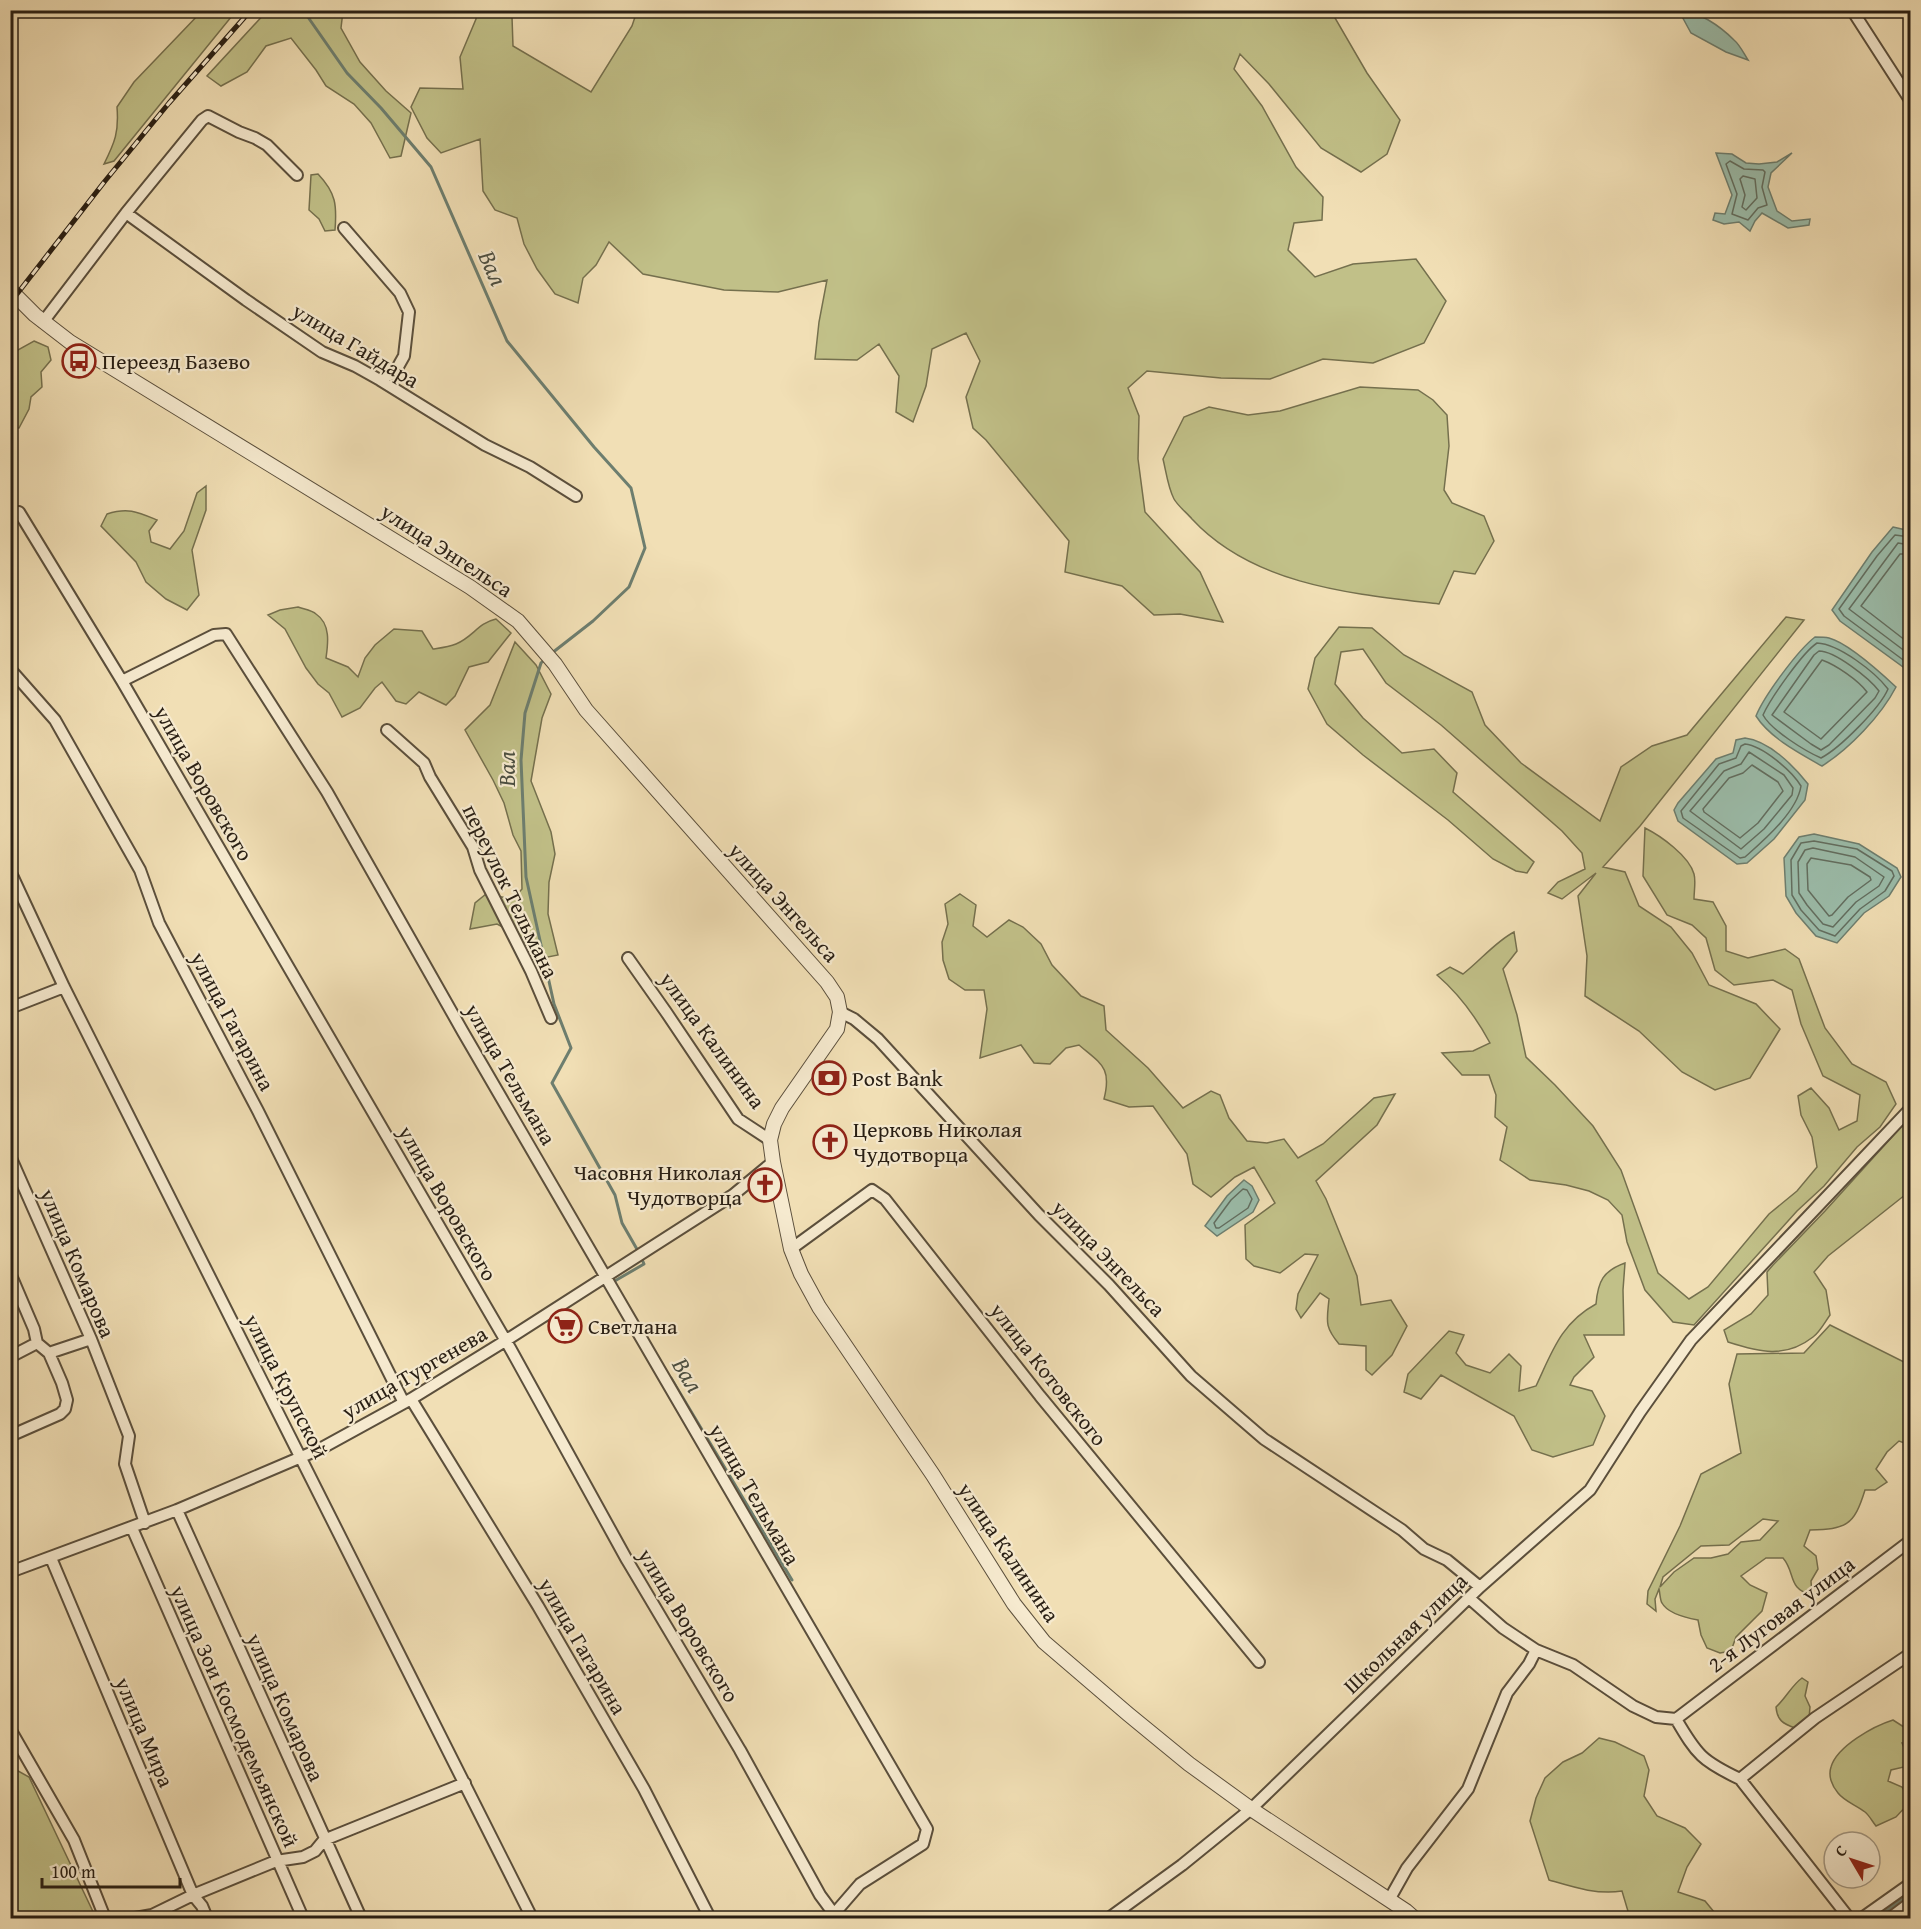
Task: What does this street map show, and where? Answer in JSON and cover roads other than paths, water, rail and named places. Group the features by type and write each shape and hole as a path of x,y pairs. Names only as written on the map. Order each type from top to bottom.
{"street":[{"path":"1852,10 1911,100"},
{"path":"43,322 126,213 202,120 208,116 255,138 267,146 297,175"},
{"name":"улица Гайдара","path":"126,213 322,352 380,380 485,445 530,467 576,496"},
{"path":"344,228 400,293 409,312 404,356 395,372 380,380"},
{"name":"улица Энгельса","path":"13,293 43,322 70,342 470,587 518,621 555,664 586,710 827,982 837,997 840,1012 854,1019 878,1039 1039,1215 1109,1285 1191,1376 1264,1439 1402,1530 1424,1549 1447,1560 1480,1587"},
{"name":"улица Воровского","path":"19,512 122,681 505,1341 627,1560 740,1750 833,1916"},
{"name":"улица Тельмана","path":"122,681 214,635 226,634 327,792 927,1829 923,1844 860,1884 833,1916"},
{"name":"улица Гагарина","path":"10,669 55,720 140,870 159,923 407,1401 538,1606 644,1789 710,1918"},
{"name":"переулок Тельмана","path":"387,730 424,763 430,777 473,847 480,870 531,971 551,1018"},
{"name":"улица Крупской","path":"10,871 64,987 532,1918"},
{"name":"улица Калинина","path":"628,958 738,1119 770,1140"},
{"path":"10,1008 64,987"},
{"name":"улица Калинина","path":"840,1012 837,1029 782,1108 774,1124 770,1140 791,1249 801,1274 819,1307 933,1475 1014,1604 1044,1642 1189,1764 1251,1809 1414,1918"},
{"name":"Школьная улица","path":"1109,1918 1182,1865 1251,1809 1480,1587 1590,1490 1640,1412 1691,1340 1911,1109"},
{"name":"улица Комарова","path":"10,1156 91,1339 129,1436 125,1464 145,1523"},
{"name":"улица Тургенева","path":"10,1572 145,1523 320,1449 407,1401 505,1341 733,1195 773,1162"},
{"name":"улица Котовского","path":"791,1249 872,1190 885,1199 1092,1459 1259,1662"},
{"path":"10,1273 34,1329 37,1343 49,1353 68,1400 65,1409 60,1414 10,1436"},
{"path":"49,1353 91,1339"},
{"path":"10,1357 37,1343"},
{"name":"улица Комарова","path":"177,1510 361,1918"},
{"name":"улица Зои Космодемьянской","path":"132,1528 276,1861 303,1918"},
{"name":"2-я Луговая улица","path":"1676,1719 1911,1541"},
{"name":"улица Мира","path":"51,1558 193,1895 202,1906 207,1918"},
{"path":"1469,1598 1503,1628 1536,1650 1573,1665 1633,1706 1656,1718 1676,1719 1694,1750 1714,1767 1740,1779 1849,1918"},
{"path":"1389,1900 1407,1868 1468,1789 1508,1693 1536,1650"},
{"path":"1740,1779 1815,1718 1911,1654"},
{"path":"10,1729 13,1742 74,1840 105,1918"},
{"path":"135,1918 152,1915 193,1895 276,1861 303,1857 315,1851 324,1840 465,1783"},
{"path":"1862,1918 1911,1884"},
{"path":"1890,1918 1911,1903"}],"water":[{"path":"1679,11 1694,13 1716,25 1736,42 1748,60 1726,52 1691,33"},
{"path":"1716,153 1732,154 1746,163 1759,164 1777,162 1792,153 1771,173 1768,187 1777,211 1792,221 1810,219 1809,225 1788,228 1762,213 1750,231 1739,222 1724,224 1713,220 1715,213 1725,214 1732,195"},
{"path":"1893,527 1910,533 1910,672 1840,621 1832,610 1872,552"},
{"path":"1815,637 1837,641 1864,659 1896,687 1864,731 1843,751 1822,766 1777,738 1756,716 1782,674"},
{"path":"1745,738 1772,749 1788,762 1808,784 1805,800 1774,839 1747,863 1737,864 1678,821 1674,810 1716,759 1733,753 1736,740"},
{"path":"1814,834 1859,844 1897,868 1901,877 1889,896 1864,913 1837,943 1816,936 1796,913 1786,896 1784,858 1799,837"},
{"path":"1244,1180 1252,1186 1259,1200 1253,1212 1217,1236 1205,1226 1227,1196"}],"waterway":[{"name":"Вал","path":"303,10 347,73 381,108 431,167 507,341 594,447 631,488 645,548 629,587 593,621 552,653"},
{"name":"Вал","path":"545,659 541,663 525,713 521,760 526,877 554,1004 571,1048 552,1083 615,1195 622,1223 638,1251"},
{"name":"Вал","path":"613,1282 644,1264 641,1257"},
{"name":"Вал","path":"671,1378 792,1580"},
{"path":"1877,1918 1910,1893"}],"railway":[{"path":"10,303 169,103 251,10"}],"place":[{"name":"Переезд Базево","path":"79,361"},
{"name":"Post Bank","path":"829,1078"},
{"name":"Церковь Николая Чудотворца","path":"830,1142"},
{"name":"Часовня Николая Чудотворца","path":"765,1185"},
{"name":"Светлана","path":"565,1326"}]}
